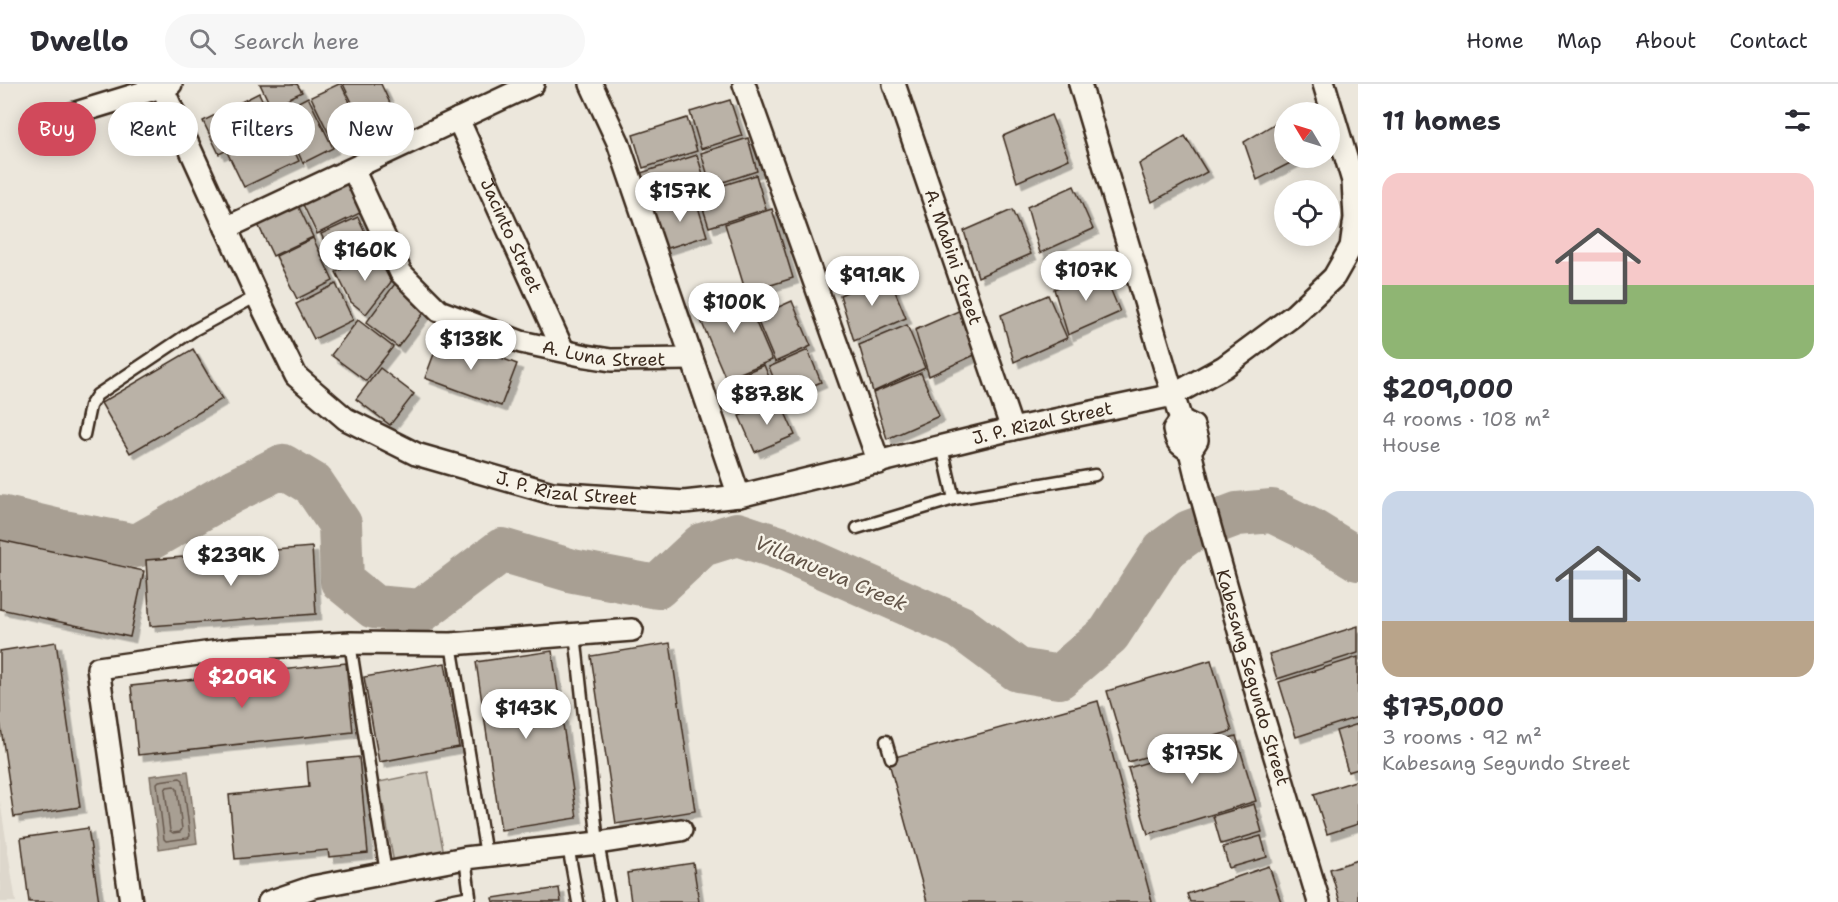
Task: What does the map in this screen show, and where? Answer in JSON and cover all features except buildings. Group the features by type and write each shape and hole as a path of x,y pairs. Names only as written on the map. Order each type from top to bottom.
{"street":[{"path":"226,228 533,84"},
{"path":"591,84 618,142 739,496"},
{"path":"744,84 879,463"},
{"name":"A. Mabini Street","path":"894,84 1012,429"},
{"name":"Kabesang Segundo Street","path":"1080,84 1181,420 1193,426 1197,440 1190,452 1198,484 1267,731 1319,902"},
{"name":"J. P. Rizal Street","path":"166,86 226,228 297,376 346,418 416,454 552,493 684,502 739,496 1012,429 1173,395 1224,367 1294,315 1334,277 1351,247 1355,218 1353,181 1324,84"},
{"path":"96,107 166,86"},
{"name":"Jacinto Street","path":"458,119 563,350"},
{"name":"A. Luna Street","path":"353,169 401,273 439,311 521,342 586,356 611,360 692,359"},
{"path":"131,902 98,668 234,649 350,643 452,644 632,630"},
{"path":"268,902 313,887 476,857 598,843 681,830"}],"lane":[{"path":"84,435 90,406 96,395 194,330 257,296"},
{"path":"942,447 954,499"},
{"path":"857,528 954,499 1095,475"},
{"path":"575,634 598,843 609,902"},
{"path":"350,643 386,873"},
{"path":"439,902 470,896 476,857 452,644"},
{"path":"886,741 891,758"},
{"path":"568,846 578,902"}],"shaded area":[{"path":"428,772 445,859 395,869 379,782"},
{"path":"0,801 16,902 0,902"}],"water":[{"path":"188,771 197,843 159,849 150,776"}],"waterway":[{"name":"Villanueva Creek","path":"0,517 137,546 233,491 283,466 313,484 340,524 342,581 374,607 421,611 502,550 573,571 657,587 702,545 737,534 783,549 960,627 1018,670 1059,677 1109,634 1164,550 1189,532 1237,514 1272,511 1309,529 1358,559"}]}
